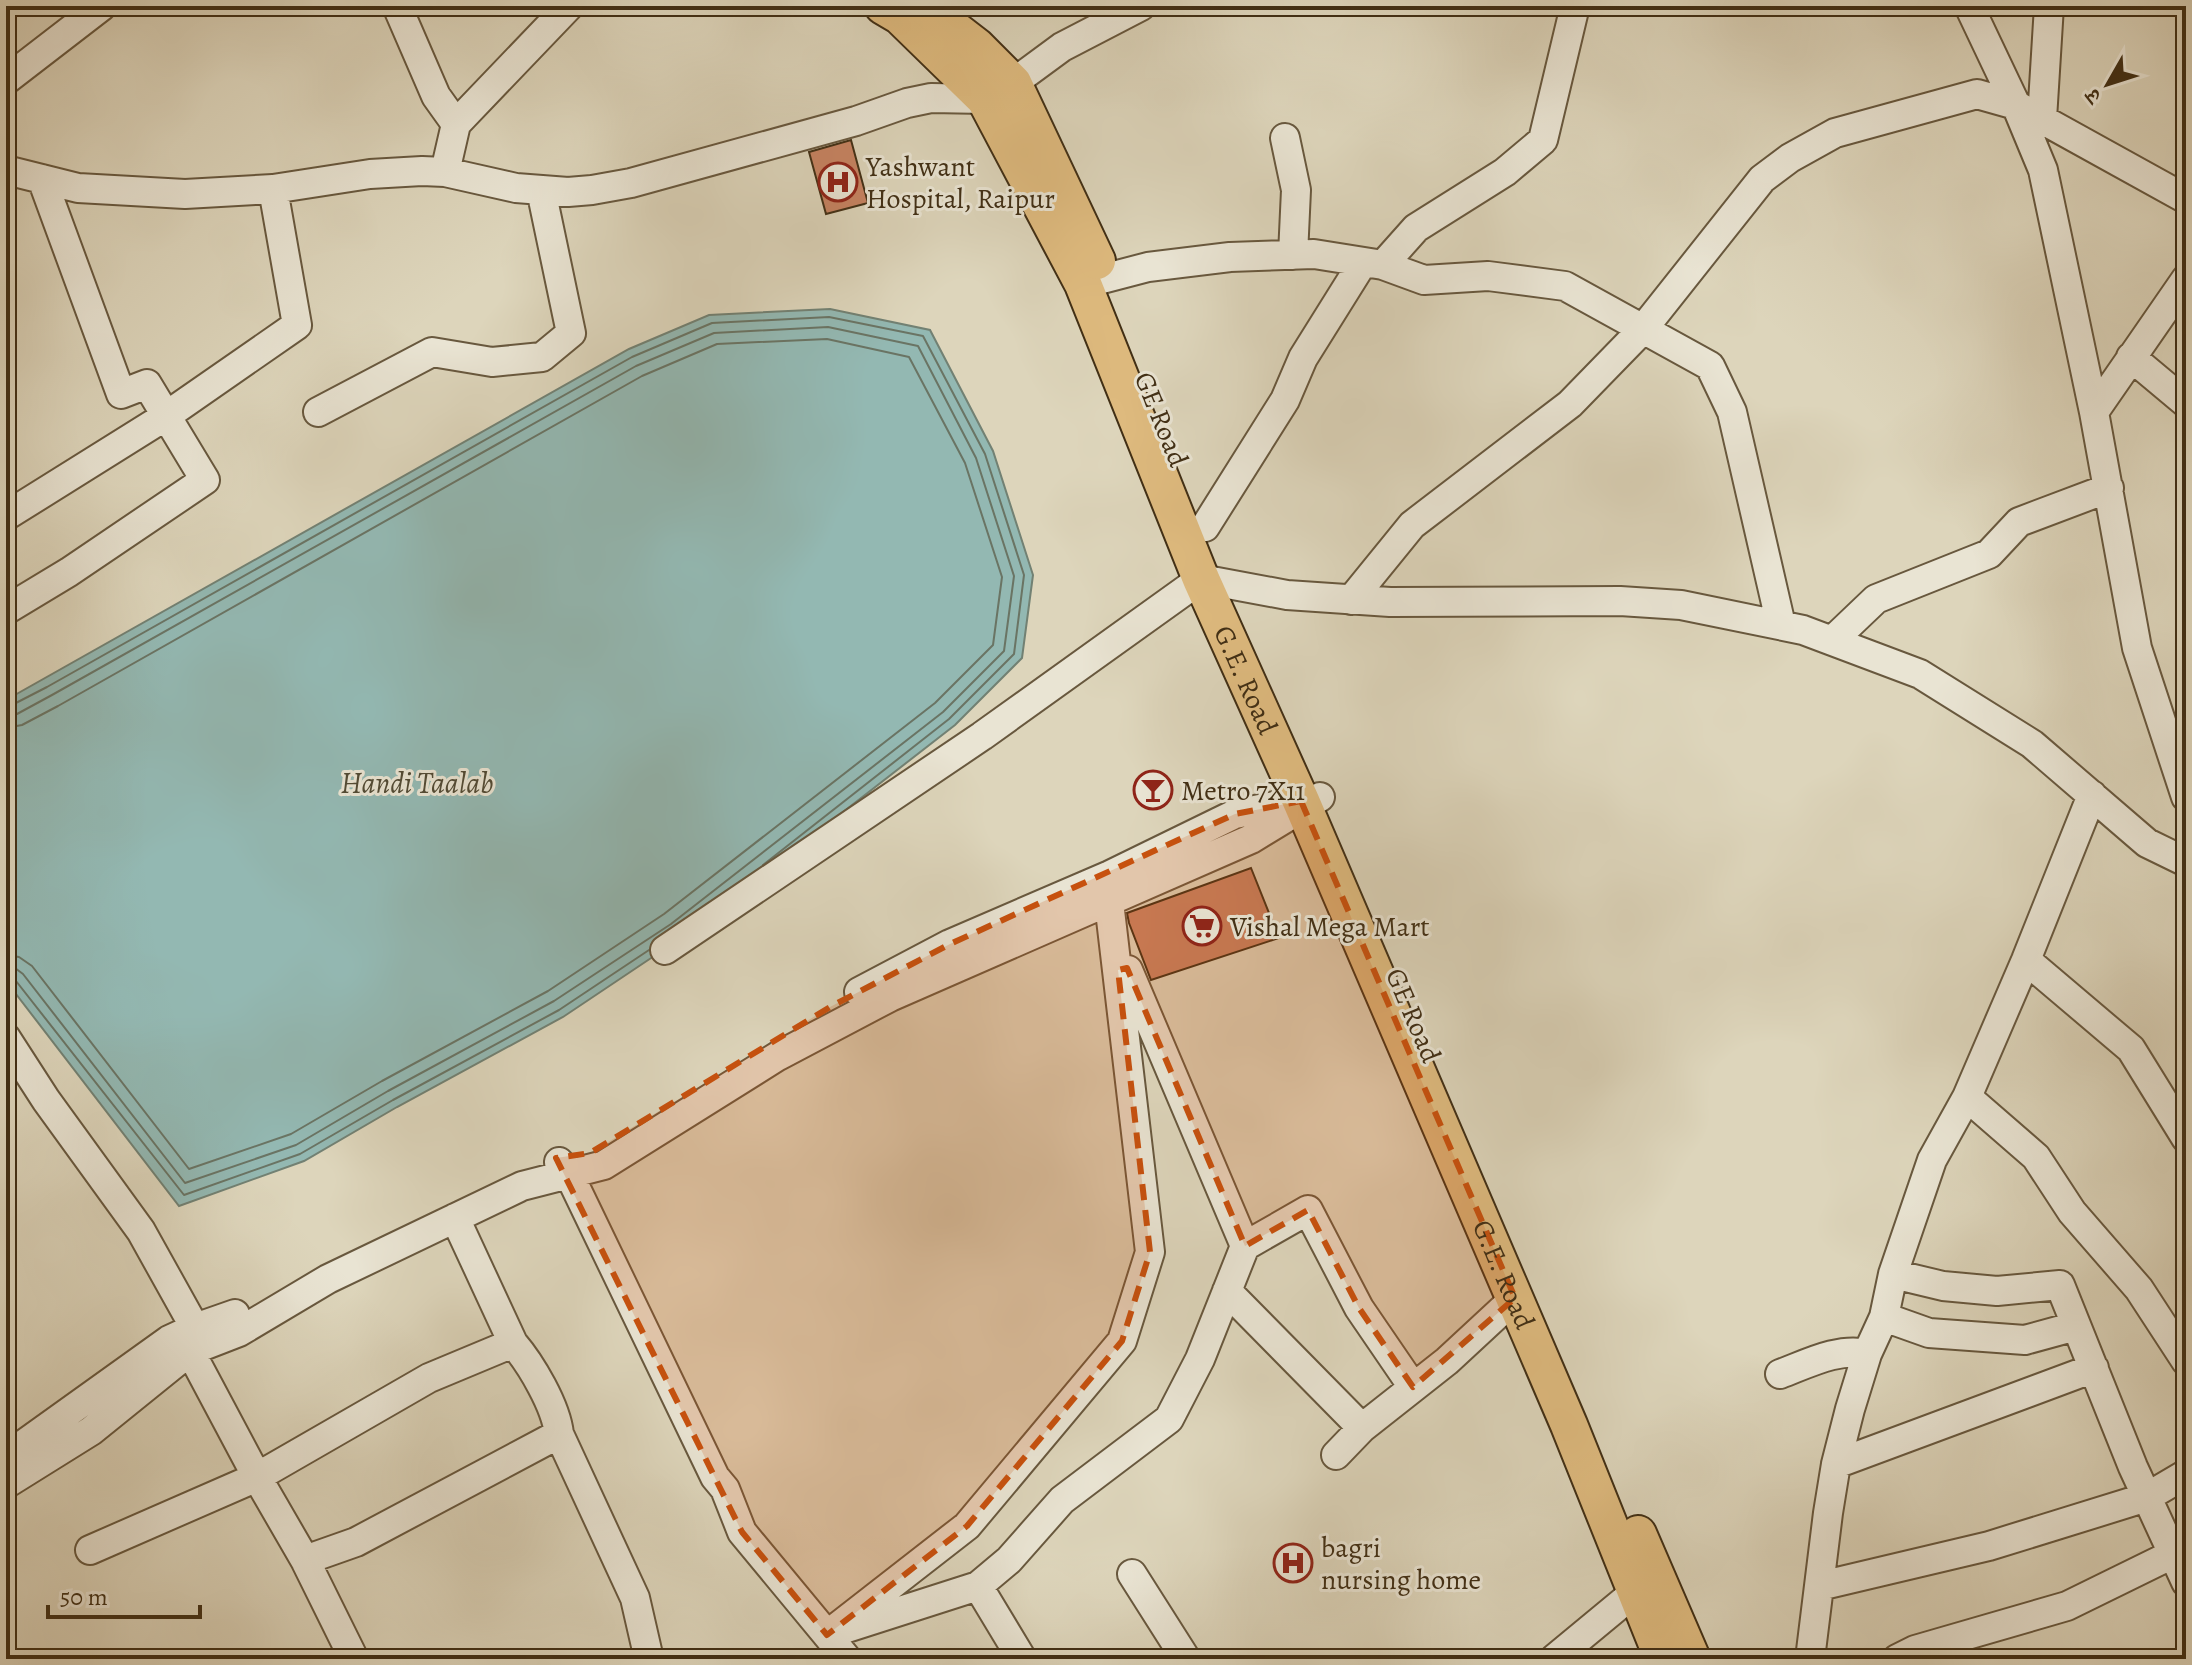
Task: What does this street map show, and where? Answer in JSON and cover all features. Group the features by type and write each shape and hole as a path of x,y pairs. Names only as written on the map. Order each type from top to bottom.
{"main road":[{"path":"883,6 999,91"},
{"name":"GE Road","path":"924,6 976,46 1094,281 1205,527 1214,580 1308,802 1692,1659"},
{"path":"1094,281 1214,580"},
{"name":"G.E. Road","path":"1308,802 1569,1425 1663,1659"}],"street":[{"path":"6,80 102,6"},
{"path":"397,6 436,96 456,124"},
{"path":"445,172 456,124 569,6"},
{"path":"956,6 976,46"},
{"path":"6,170 78,188 185,194 273,189 370,174 445,172 516,188 568,192 631,183 856,121 907,103 999,91 1062,47 1141,6"},
{"path":"1205,527 1285,400 1303,358 1373,264 1416,228 1505,172 1543,140 1575,6"},
{"path":"1969,6 2043,170 2109,488 2137,648 2186,797"},
{"path":"2042,119 2049,6"},
{"path":"1351,600 1412,525 1570,404 1643,329 1762,179 1790,158 1835,133 1977,94 2016,105 2186,199"},
{"path":"1285,138 1296,190 1293,255"},
{"path":"6,610 69,572 205,480 147,384 121,394 42,179"},
{"path":"6,516 166,416 297,325 273,189"},
{"path":"318,412 432,352 492,362 542,357 571,333 541,190"},
{"path":"1094,281 1148,267 1230,257 1314,254 1373,264 1424,280 1488,276 1565,286 1710,366 1732,412 1781,625"},
{"path":"2094,412 2186,279"},
{"path":"2131,357 2186,403"},
{"path":"1833,640 1876,599 1989,554 2019,522 2109,488"},
{"path":"665,950 1214,580 1287,595 1351,600 1620,601 1681,605 1781,625 1833,640 1920,674 2032,744 2147,843 2186,862"},
{"path":"1810,1659 1836,1464 1867,1354 1884,1317 1893,1274 1932,1160 1967,1097 2092,795"},
{"path":"6,1484 91,1431 192,1339 304,1272 487,1185 563,1166 604,1165 778,1056 890,997 1110,889 1251,839 1308,802"},
{"path":"827,1635 967,1526 1122,1341 1150,1252 1110,889"},
{"path":"1115,940 1245,1246"},
{"path":"2026,960 2131,1049 2186,1138"},
{"path":"6,1038 46,1100 141,1231 257,1477 305,1560 354,1659"},
{"path":"1967,1097 2036,1157 2072,1212 2139,1289 2186,1361"},
{"path":"6,1457 169,1340 239,1332 328,1279 563,1166"},
{"path":"563,1166 715,1477 725,1489 742,1532 847,1659"},
{"path":"827,1635 978,1586 1009,1560 1062,1500 1169,1419 1200,1359 1245,1246 1308,1210 1359,1308 1413,1387"},
{"path":"455,1218 513,1343 533,1372 558,1422 559,1434 635,1598 649,1659"},
{"path":"1893,1274 1943,1286 1997,1291 2060,1285 2147,1497 2186,1582"},
{"path":"1227,1291 1362,1428"},
{"path":"1336,1455 1362,1428 1447,1361 1515,1298"},
{"path":"1884,1317 1929,1333 2025,1340 2076,1326"},
{"path":"90,1550 257,1477 429,1378 513,1343"},
{"path":"1780,1374 1844,1353 1855,1351 1867,1354"},
{"path":"1836,1464 2094,1368"},
{"path":"305,1560 356,1542 559,1434"},
{"path":"1820,1586 1989,1546 2147,1497 2186,1474"},
{"path":"1897,1659 1915,1650 2067,1606 2173,1554"},
{"path":"1132,1574 1186,1659"},
{"path":"978,1586 1022,1659"},
{"path":"1554,1659 1635,1592"}],"highlighted area":[{"path":"1301,801 1515,1298 1413,1387 1359,1308 1308,1210 1245,1246 1127,968 1118,970 1150,1252 1122,1341 967,1526 827,1635 742,1532 556,1158 590,1153 830,1007 950,944 1235,814"}],"water":[{"name":"Handi Taalab","path":"830,309 930,330 993,451 1033,575 1022,658 955,725 681,938 563,1017 304,1161 179,1206 6,981 6,700 629,349 709,315"}],"building":[{"path":"851,140 868,203 826,214 809,152"},
{"name":"Vishal Mega Mart","path":"1251,868 1279,938 1151,980 1127,913"}],"place":[{"name":"Yashwant Hospital, Raipur","path":"838,182"},
{"name":"Metro 7X11","path":"1153,790"},
{"name":"Vishal Mega Mart","path":"1202,926"},
{"name":"bagri nursing home","path":"1293,1563"}]}
